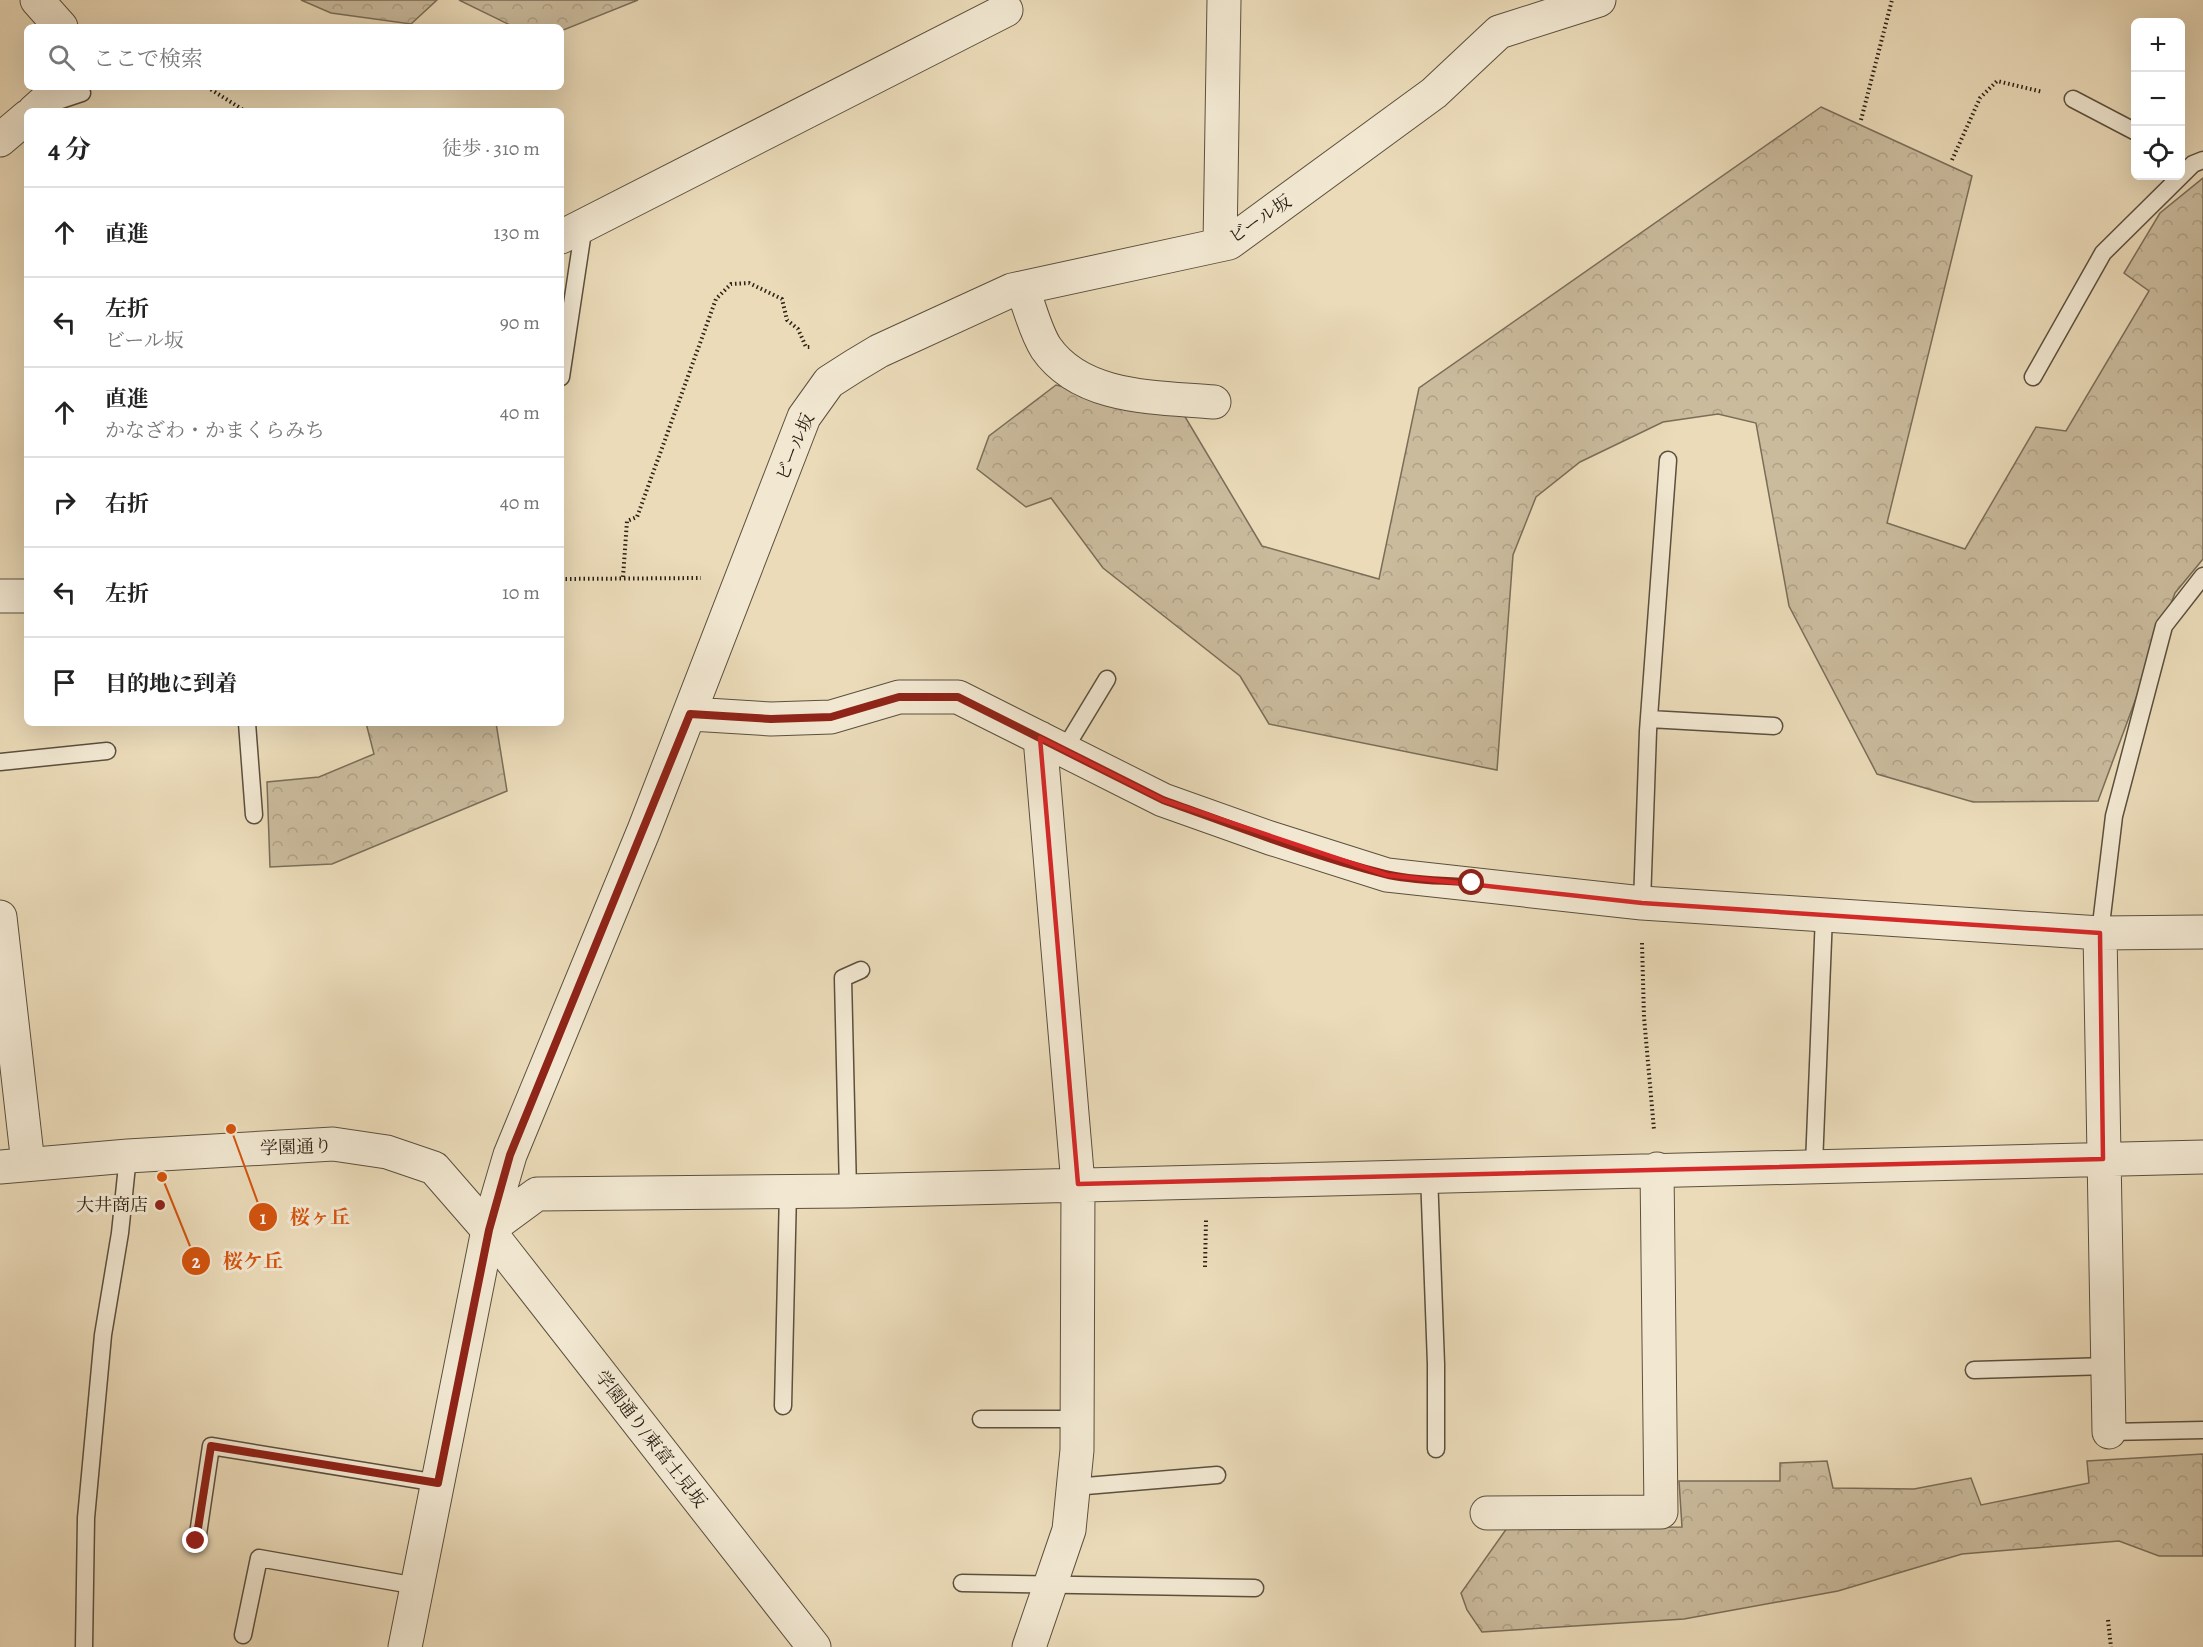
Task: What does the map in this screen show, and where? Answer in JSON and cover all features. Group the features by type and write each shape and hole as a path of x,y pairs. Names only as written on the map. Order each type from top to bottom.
{"street":[{"path":"37,0 58,24"},
{"path":"1220,244 1224,0"},
{"name":"ビール坂","path":"405,1647 489,1230 510,1155 690,714 804,417 829,382 879,351 1022,288 1229,243 1434,93 1520,12 1599,0"},
{"path":"572,231 1006,10"},
{"path":"0,140 24,120"},
{"path":"1022,288 1046,347 1075,377 1131,395 1214,402"},
{"path":"0,596 24,596"},
{"path":"690,714 771,719 831,717 899,697 958,697 1163,800 1270,838 1387,875 1642,903 2100,933 2203,932"},
{"path":"1029,1647 1070,1530 1077,1419 1078,1184 1052,744"},
{"path":"0,917 14,1166"},
{"path":"2100,933 2109,1432"},
{"name":"学園通り","path":"14,1166 128,1156 333,1144 387,1152 434,1168 489,1230"},
{"path":"489,1230 537,1194 848,1191 1429,1174 2203,1157"},
{"path":"1488,1513 1662,1512 1657,1169"},
{"name":"学園通り/東富士見坂","path":"489,1230 814,1647"}],"lane":[{"path":"2073,99 2131,129"},
{"path":"2185,170 2203,159"},
{"path":"2033,377 2103,253 2174,180"},
{"path":"564,337 572,231"},
{"path":"1642,903 1649,719 1668,460"},
{"path":"2100,933 2114,816 2164,626 2203,576"},
{"path":"1052,744 1107,679"},
{"path":"1649,719 1774,726"},
{"path":"246,726 254,815"},
{"path":"0,762 107,751"},
{"path":"1814,1165 1824,915"},
{"path":"848,1191 843,978 861,970"},
{"path":"84,1647 86,1518 103,1335 120,1233 128,1156"},
{"path":"1429,1174 1436,1364 1436,1449"},
{"path":"783,1406 788,1191"},
{"path":"1974,1370 2108,1366"},
{"path":"981,1419 1077,1419"},
{"path":"2109,1432 2203,1430"},
{"path":"196,1541 211,1446 438,1483"},
{"path":"1074,1487 1217,1475"},
{"path":"243,1635 259,1558 417,1586"},
{"path":"962,1583 1255,1588"}],"path":[{"path":"1861,120 1892,0"},
{"path":"1952,160 1980,98 1997,81 2073,99"},
{"path":"212,90 240,108"},
{"path":"623,577 627,521 637,517 716,299 731,284 750,283 782,299 787,320 798,329 806,347 814,347"},
{"path":"564,579 623,577 742,579"},
{"path":"1642,903 1644,1017 1657,1169"},
{"path":"2108,1620 2111,1647"}],"highlighted area":[{"path":"1040,738 1163,800 1387,875 1642,903 2100,933 2103,1159 1078,1184"}],"green space":[{"path":"301,0 437,0 411,24 331,13"},
{"path":"459,0 638,0 564,30 564,24 508,24"},
{"path":"1821,107 1972,176 1887,523 1965,549 2036,427 2066,431 2149,291 2124,273 2160,213 2203,178 2203,559 2175,593 2098,801 1973,802 1877,774 1789,606 1756,423 1718,414 1663,422 1580,462 1536,497 1513,555 1497,770 1269,724 1240,676 1103,568 1051,498 1026,507 977,469 989,436 1056,385 1184,415 1262,546 1379,579 1419,388"},
{"path":"367,726 496,726 507,791 332,864 270,867 267,782 319,777 374,754"},
{"path":"2203,1454 2203,1556 2159,1556 2119,1541 1962,1554 1838,1591 1684,1619 1482,1632 1467,1610 1461,1593 1507,1528 1682,1527 1679,1481 1780,1481 1780,1463 1827,1461 1833,1488 1914,1489 1971,1478 1981,1505 2089,1483 2087,1461"}],"place":[{"name":"桜ヶ丘","path":"231,1129"},
{"name":"桜ケ丘","path":"162,1177"},
{"name":"大井商店","path":"160,1205"}],"route":[{"path":"196,1541 211,1446 438,1483 489,1230 510,1155 690,714 771,719 831,717 899,697 958,697 1163,800 1185,808 1387,875 1472,883"}]}
